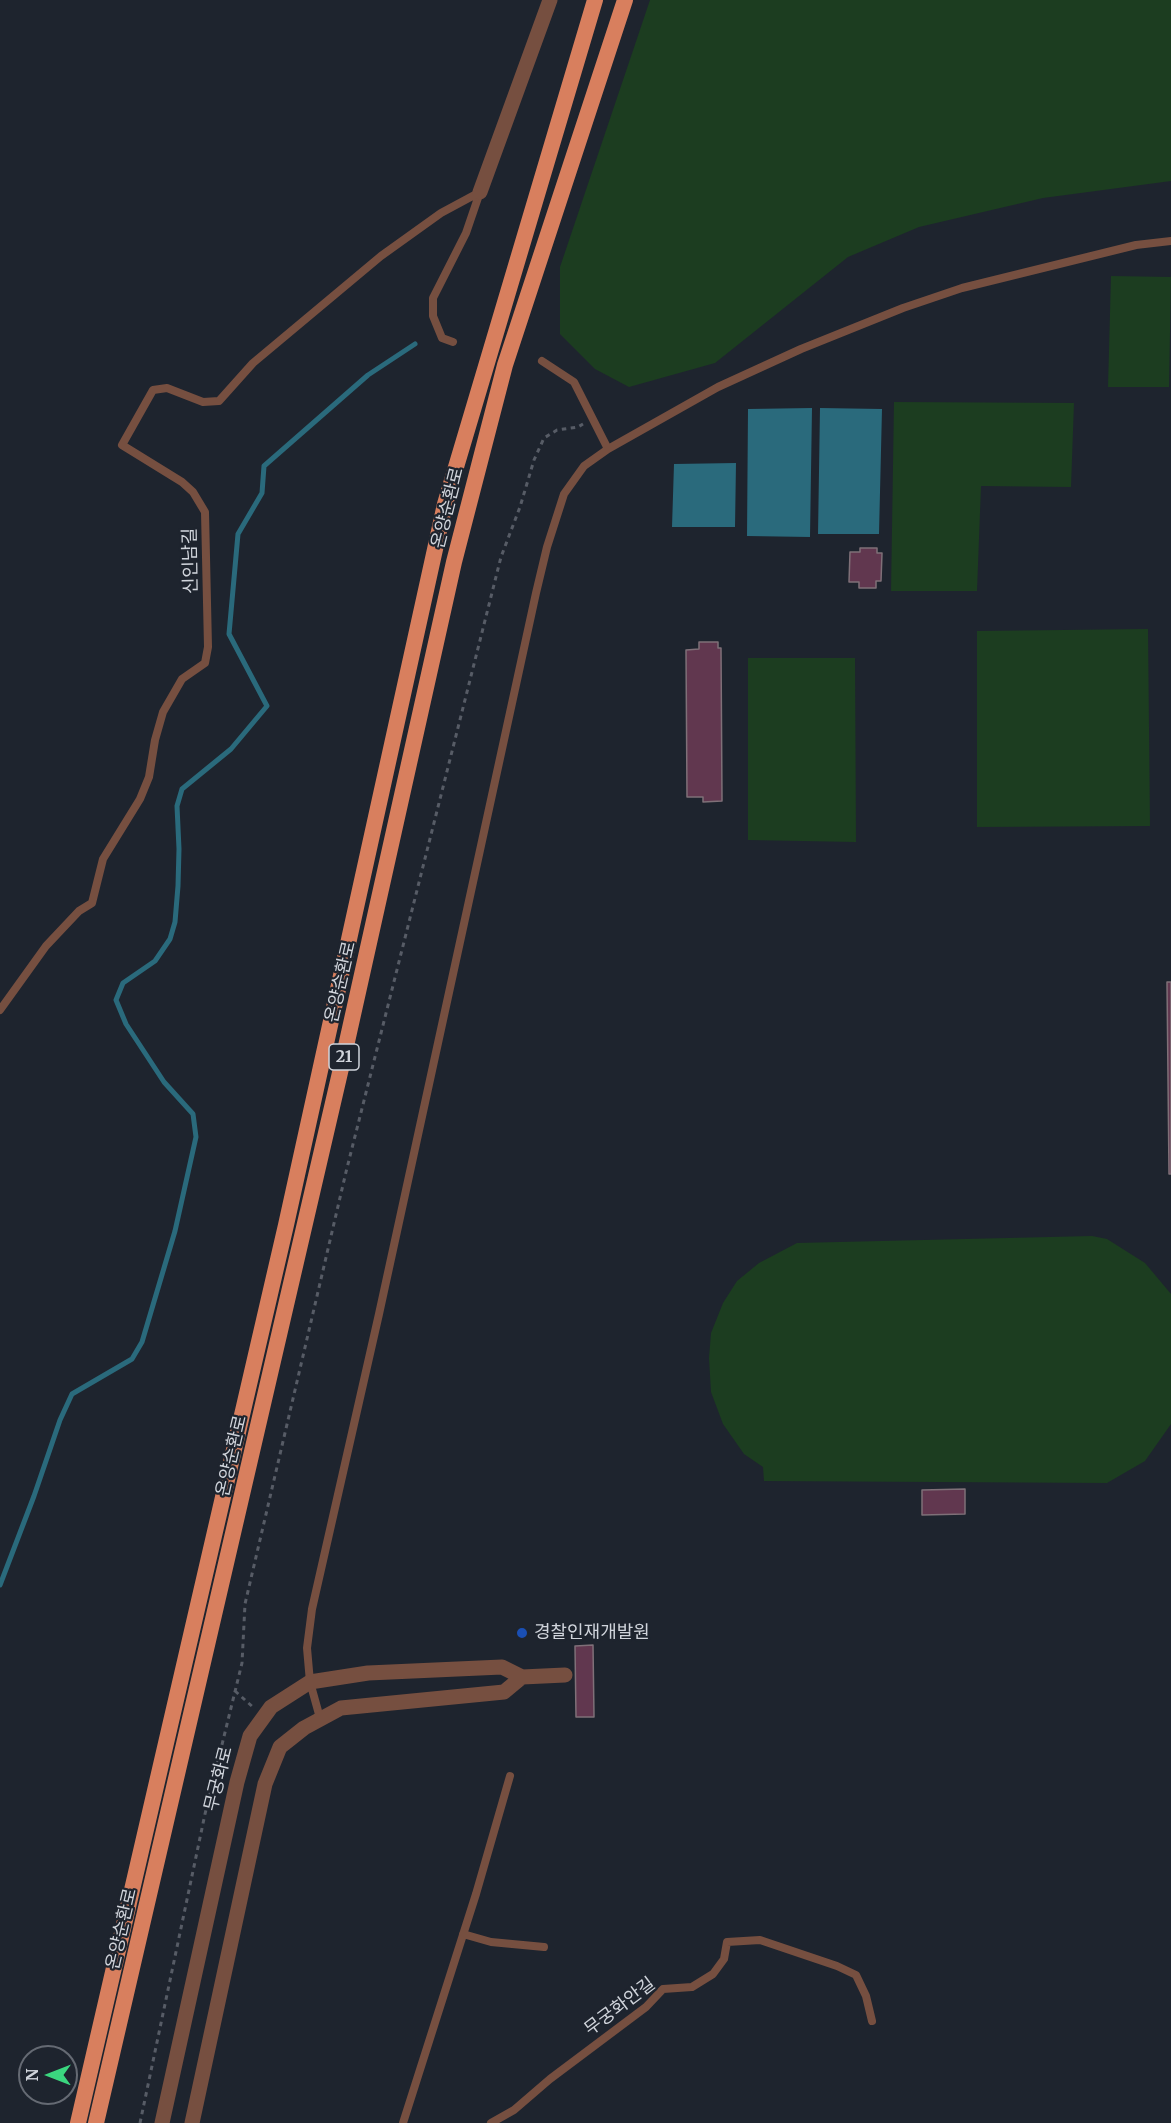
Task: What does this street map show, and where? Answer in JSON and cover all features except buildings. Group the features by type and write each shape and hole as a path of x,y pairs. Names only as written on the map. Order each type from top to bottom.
{"highway":[{"name":"온양순환로","path":"78,2123 286,1225 445,504 595,0"},
{"name":"온양순환로","path":"96,2123 342,1064 457,550 505,365 626,0"}],"street":[{"path":"480,192 550,0"},
{"name":"무궁화로","path":"162,2123 237,1782 250,1736 271,1707 310,1682 368,1673 502,1667 522,1677 565,1675"},
{"name":"무궁화로","path":"192,2123 265,1784 280,1747 320,1718 341,1708 504,1692 522,1677"}],"lane":[{"path":"453,342 442,339 433,316 433,298 466,233 480,192"},
{"name":"신인남길","path":"0,1010 46,946 79,910 92,903 103,859 140,799 149,777 155,740 163,712 182,679 205,663 208,647 205,512 193,492 182,482 122,445 153,390 167,388 203,402 219,401 253,363 381,256 441,213 480,192"},
{"path":"320,1718 310,1682 307,1648 312,1608 544,558 564,494 584,466 608,449 718,387 801,349 903,308 962,288 1136,245 1171,241"},
{"path":"542,362 574,382 608,449"},
{"path":"403,2123 510,1776"},
{"path":"463,1934 491,1942 544,1947"},
{"name":"무궁화안길","path":"491,2123 514,2110 559,2072 646,2007 663,1989 692,1988 713,1974 724,1959 727,1942 760,1940 837,1966 856,1975 866,1996 872,2021"}],"path":[{"path":"140,2123 205,1814 242,1663 245,1604 343,1184 501,557 520,507 534,460 544,438 557,430 578,427 592,418"},
{"path":"235,1691 264,1718"}],"green space":[{"path":"650,0 1171,0 1171,181 1043,198 919,227 848,257 715,363 629,387 595,369 560,334 560,267"},
{"path":"1111,276 1171,277 1169,387 1108,387"},
{"path":"894,402 1074,403 1071,487 981,486 977,591 891,591"},
{"path":"1148,629 1150,826 977,827 977,631"},
{"path":"748,658 855,658 856,842 748,840"},
{"path":"1092,1236 1107,1239 1145,1263 1171,1294 1171,1424 1145,1461 1107,1483 764,1481 763,1467 744,1454 723,1424 711,1392 709,1358 711,1333 723,1303 737,1281 759,1263 797,1243"}],"water":[{"path":"812,408 810,537 747,536 748,409"},
{"path":"820,408 882,409 879,534 818,534"},
{"path":"736,463 735,527 672,527 674,464"}],"waterway":[{"path":"0,1585 60,1420 72,1394 132,1359 142,1342 175,1231 196,1137 193,1114 164,1082 126,1024 116,1000 123,983 155,961 170,939 175,922 178,886 177,806 182,789 231,749 267,706 229,634 238,534 262,493 264,466 368,375 415,344"}],"place":[{"name":"경찰인재개발원","path":"522,1633"}]}
